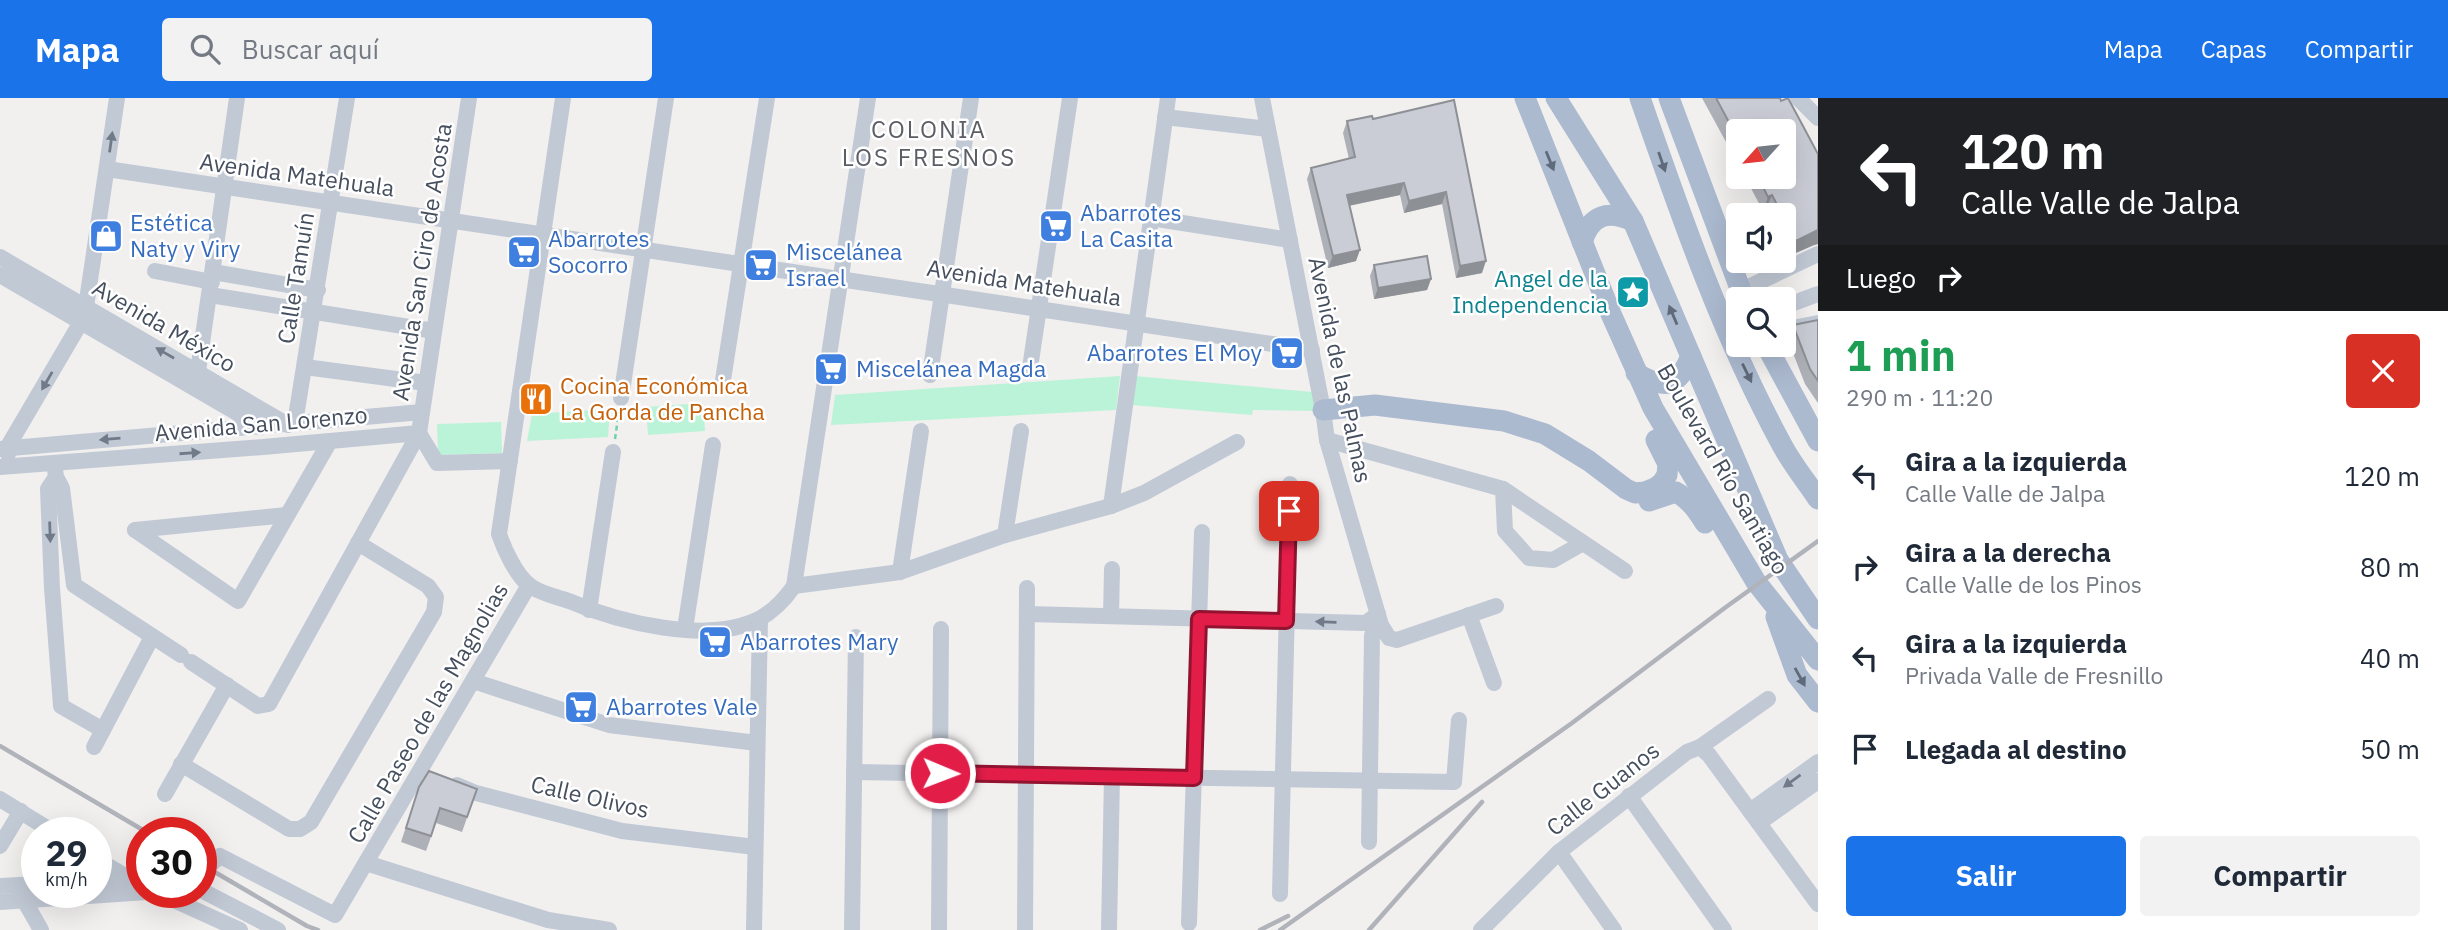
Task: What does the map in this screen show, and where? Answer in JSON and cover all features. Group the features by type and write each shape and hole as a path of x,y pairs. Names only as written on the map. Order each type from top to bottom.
{"main road":[{"name":"Boulevard Río Santiago","path":"1525,98 1611,314 1653,408 1756,582 1818,660"},
{"name":"Boulevard Río Santiago","path":"1556,98 1633,221 1777,560 1818,619"},
{"path":"1640,98 1725,326 1783,447 1818,499"},
{"path":"1669,98 1739,287"},
{"path":"1582,242 1590,224 1605,215 1621,216 1633,221"},
{"path":"1325,425 1374,405 1504,421 1545,434 1589,461 1626,489 1635,493 1645,492 1662,483 1668,464 1634,400 1617,359 1611,314"},
{"path":"1636,373 1652,383 1667,384 1681,376 1691,356"},
{"path":"1772,357 1818,441"},
{"path":"1325,425 1375,417 1506,433 1554,451 1589,473 1619,497 1632,502 1645,503 1676,492 1687,498 1695,507 1740,571 1756,582"},
{"path":"1771,601 1797,675 1818,702"}],"street":[{"path":"3,470 2,446 83,314 117,98"},
{"path":"198,372 237,98"},
{"name":"Calle Tamuín","path":"291,423 305,367 347,98"},
{"name":"Avenida San Ciro de Acosta","path":"419,433 469,98"},
{"path":"563,98 499,534 508,555 529,585 589,610 628,620 685,629 721,629 760,619 775,608 794,586 868,98"},
{"path":"621,398 666,98"},
{"path":"723,380 767,98"},
{"path":"929,375 971,98"},
{"path":"1030,368 1070,98"},
{"path":"1111,506 1168,98"},
{"name":"Avenida de las Palmas","path":"1262,98 1325,425 1374,624"},
{"path":"1798,98 1818,118"},
{"path":"1165,117 1268,129"},
{"name":"Avenida Matehuala","path":"107,169 1312,350"},
{"path":"1151,218 1290,240"},
{"path":"1757,287 1818,254"},
{"name":"Avenida México","path":"0,257 83,314 260,426"},
{"path":"155,271 212,283 314,311 434,331"},
{"name":"Avenida México","path":"0,275 198,372 291,423"},
{"path":"212,283 318,290"},
{"path":"1796,302 1818,294"},
{"path":"1796,327 1818,323"},
{"path":"305,367 426,383"},
{"name":"Avenida San Lorenzo","path":"2,446 422,412"},
{"path":"289,445 291,423"},
{"path":"1325,425 1503,489 1625,571"},
{"path":"260,426 263,447"},
{"path":"900,572 921,431"},
{"path":"1005,536 1021,431"},
{"path":"419,433 437,463 510,461"},
{"path":"52,588 74,585 258,706 269,704 419,433"},
{"name":"Avenida San Lorenzo","path":"3,470 55,470 419,433"},
{"path":"287,515 135,530 238,601 330,441"},
{"path":"794,586 900,572 1005,536 1111,506 1144,493 1237,442"},
{"path":"685,629 713,445"},
{"path":"589,610 613,452"},
{"path":"55,470 62,488 74,585"},
{"path":"55,470 48,489 61,706 103,730"},
{"path":"1280,894 1290,484"},
{"path":"1503,489 1505,531 1529,558 1553,560 1583,542"},
{"path":"1189,923 1202,532"},
{"path":"181,764 289,829 300,830 311,822 434,612 436,597 428,586 358,543"},
{"path":"1111,617 1112,569"},
{"name":"Calle Paseo de las Magnolias","path":"217,859 220,856 335,915 366,863 431,775 473,681 529,585"},
{"path":"1025,930 1027,588"},
{"path":"1027,614 1374,624 1386,635 1397,640 1496,606"},
{"path":"1469,615 1494,683"},
{"path":"754,930 760,619"},
{"path":"1369,842 1374,624"},
{"path":"939,930 941,629"},
{"path":"94,747 152,637"},
{"path":"852,930 856,637"},
{"path":"473,681 609,725 757,743"},
{"path":"165,794 227,685"},
{"name":"Calle Guanos","path":"1481,930 1559,852 1687,752 1700,747 1768,699"},
{"path":"854,772 1454,782 1459,720"},
{"path":"1700,747 1709,755 1818,904"},
{"path":"1754,817 1818,762"},
{"name":"Calle Olivos","path":"431,775 476,793 622,831 755,847"},
{"path":"1109,930 1112,776"},
{"path":"1754,817 1818,781"},
{"path":"1629,796 1724,930"},
{"path":"0,799 31,817"},
{"path":"0,846 22,811"},
{"path":"1559,852 1614,930"},
{"name":"Calle Paseo de las Magnolias","path":"366,863 548,920 609,930"},
{"path":"0,886 21,885"},
{"path":"217,898 278,930"},
{"path":"0,902 21,900"},
{"path":"29,908 41,930"},
{"path":"191,908 240,930"},
{"path":"1493,916 1503,930"}],"path":[{"path":"613,452 621,398"}],"green space":[{"path":"1120,376 1116,410 831,425 835,395"},
{"path":"1135,376 1313,392 1316,411 1253,410 1252,415 1132,405"},
{"path":"703,403 705,431 648,435 646,407"},
{"path":"610,409 608,437 527,441 532,414"},
{"path":"501,422 502,453 438,455 437,424"}],"building":[{"path":"1716,98 1780,98 1781,101 1788,98 1818,154 1818,230 1796,241 1796,203 1776,203 1772,195 1768,197 1764,189 1796,189 1796,119 1727,119"},
{"path":"1454,100 1486,261 1460,266 1446,192 1409,201 1404,183 1347,195 1360,250 1333,256 1311,168 1355,157 1347,121 1372,116 1373,119"},
{"path":"1427,256 1431,279 1378,288 1374,265"},
{"path":"1818,320 1818,381 1810,369 1796,333 1796,324"},
{"path":"429,771 477,789 467,817 440,808 431,836 406,828 419,787"}],"railway":[{"path":"1280,930 1572,723 1818,541"},
{"path":"0,746 126,820"},
{"path":"1369,930 1482,802"},
{"path":"217,873 318,930"},
{"path":"1260,930 1288,916"}],"place":[{"name":"Abarrotes La Casita","path":"1056,226"},
{"name":"Estética Naty y Viry","path":"106,236"},
{"name":"Abarrotes Socorro","path":"524,252"},
{"name":"Miscelánea Israel","path":"761,265"},
{"name":"Angel de la Independencia","path":"1633,292"},
{"name":"Abarrotes El Moy","path":"1287,353"},
{"name":"Miscelánea Magda","path":"831,369"},
{"name":"Cocina Económica La Gorda de Pancha","path":"536,399"},
{"name":"Abarrotes Mary","path":"715,642"},
{"name":"Abarrotes Vale","path":"581,707"}],"district":[{"name":"COLONIA LOS FRESNOS","path":"929,144"}],"route":[{"path":"940,773 1194,778 1199,619 1286,621 1289,511"}]}
